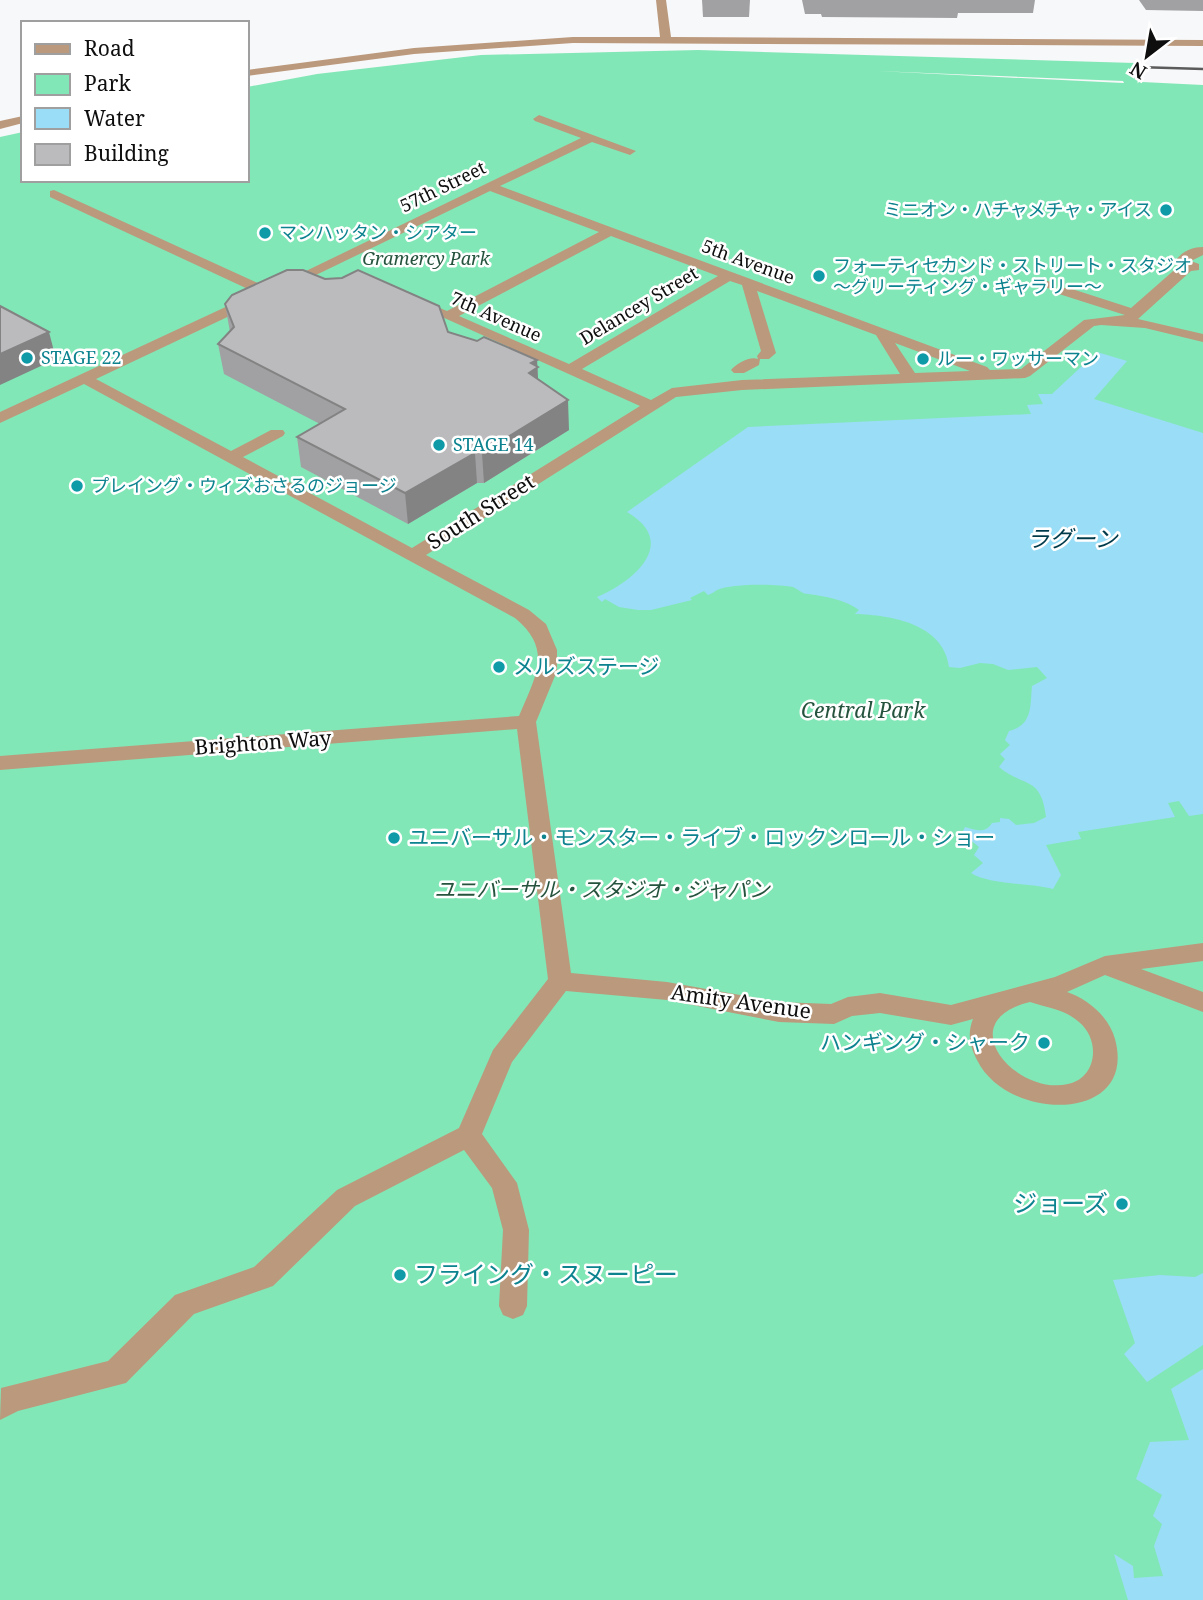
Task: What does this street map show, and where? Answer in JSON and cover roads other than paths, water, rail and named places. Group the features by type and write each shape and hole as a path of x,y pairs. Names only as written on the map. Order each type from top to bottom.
{"street":[{"path":"661,0 665,35"},
{"path":"248,64 418,41 562,32 1203,43"},
{"path":"248,73 454,47 665,35 1203,35"},
{"path":"0,114 21,109"},
{"path":"539,119 630,150"},
{"path":"0,125 21,120"},
{"name":"57th Street","path":"0,418 592,137"},
{"name":"5th Avenue","path":"489,186 993,374"},
{"path":"54,194 268,293"},
{"path":"448,316 609,232"},
{"path":"1131,318 1196,265 1183,260 1195,251 1203,251"},
{"path":"327,264 352,275"},
{"name":"Delancey Street","path":"570,370 728,275"},
{"path":"739,370 769,353 748,283"},
{"path":"1064,291 1131,318 1203,338"},
{"name":"7th Avenue","path":"400,296 650,405"},
{"name":"South Street","path":"526,722 547,671 548,650 539,628 523,614 413,555 672,393 687,390 1025,373 1089,323 1131,318"},
{"path":"881,332 910,378"},
{"path":"84,378 413,555"},
{"path":"231,457 277,433"},
{"path":"0,1406 11,1398 116,1373 185,1304 264,1277 346,1198 468,1136 502,1057 561,981 526,722"},
{"name":"Brighton Way","path":"0,763 526,722"},
{"name":"Amity Avenue","path":"561,981 667,991 779,1012 834,1014 848,1007 880,1003 951,1015 1060,985 1105,965 1203,952"},
{"path":"1105,965 1203,1002"},
{"path":"995,1004 985,1016 981,1030 982,1046 990,1062 1003,1076 1040,1094 1065,1096 1095,1084 1105,1071 1108,1056 1105,1040 1097,1025 1083,1011 1066,1001 1027,993"},
{"path":"468,1136 503,1183 516,1230 513,1306"}],"water":[{"name":"ラグーン","path":"1097,352 1127,361 1094,399 1203,433 1203,814 1189,816 1179,801 1168,803 1175,817 1078,832 1081,839 1046,845 1061,875 1053,889 999,882 971,873 983,863 974,855 979,847 962,833 965,827 986,829 992,823 1000,822 1000,818 1009,819 1016,825 1034,823 1046,817 1044,804 1036,788 999,767 1005,759 1000,754 1010,745 1005,740 1009,731 1022,724 1029,714 1032,686 1047,678 1037,667 1008,670 993,664 980,663 960,668 949,667 945,652 937,641 914,625 884,617 855,614 859,610 848,604 804,593 793,587 733,586 708,595 704,591 690,598 692,600 651,610 619,607 605,599 602,602 597,597 636,572 650,549 650,536 642,524 627,512 748,427 1031,414 1027,405 1043,404 1038,394 1052,394"},
{"path":"1203,1273 1203,1345 1147,1382 1124,1354 1135,1343 1113,1280 1160,1275 1195,1277"},
{"path":"1203,1369 1203,1600 1128,1600 1114,1554 1133,1566 1134,1578 1163,1576 1154,1546 1162,1524 1153,1516 1162,1495 1136,1479 1150,1442 1189,1440 1171,1389"}],"railway":[{"path":"1137,67 1203,69"}],"place":[{"name":"ミニオン・ハチャメチャ・アイス","path":"1166,210"},
{"name":"マンハッタン・シアター","path":"265,233"},
{"name":"フォーティセカンド・ストリート・スタジオ ～グリーティング・ギャラリー～","path":"819,276"},
{"name":"STAGE 22","path":"27,358"},
{"name":"ルー・ワッサーマン","path":"923,359"},
{"name":"STAGE 14","path":"439,445"},
{"name":"プレイング・ウィズおさるのジョージ","path":"77,486"},
{"name":"メルズステージ","path":"499,667"},
{"name":"ユニバーサル・モンスター・ライブ・ロックンロール・ショー","path":"394,838"},
{"name":"ハンギング・シャーク","path":"1044,1043"},
{"name":"ジョーズ","path":"1122,1204"},
{"name":"フライング・スヌーピー","path":"400,1275"}],"park label":[{"name":"Gramercy Park","path":"426,259"},
{"name":"Central Park","path":"863,711"},
{"name":"ユニバーサル・スタジオ・ジャパン","path":"602,890"}]}
